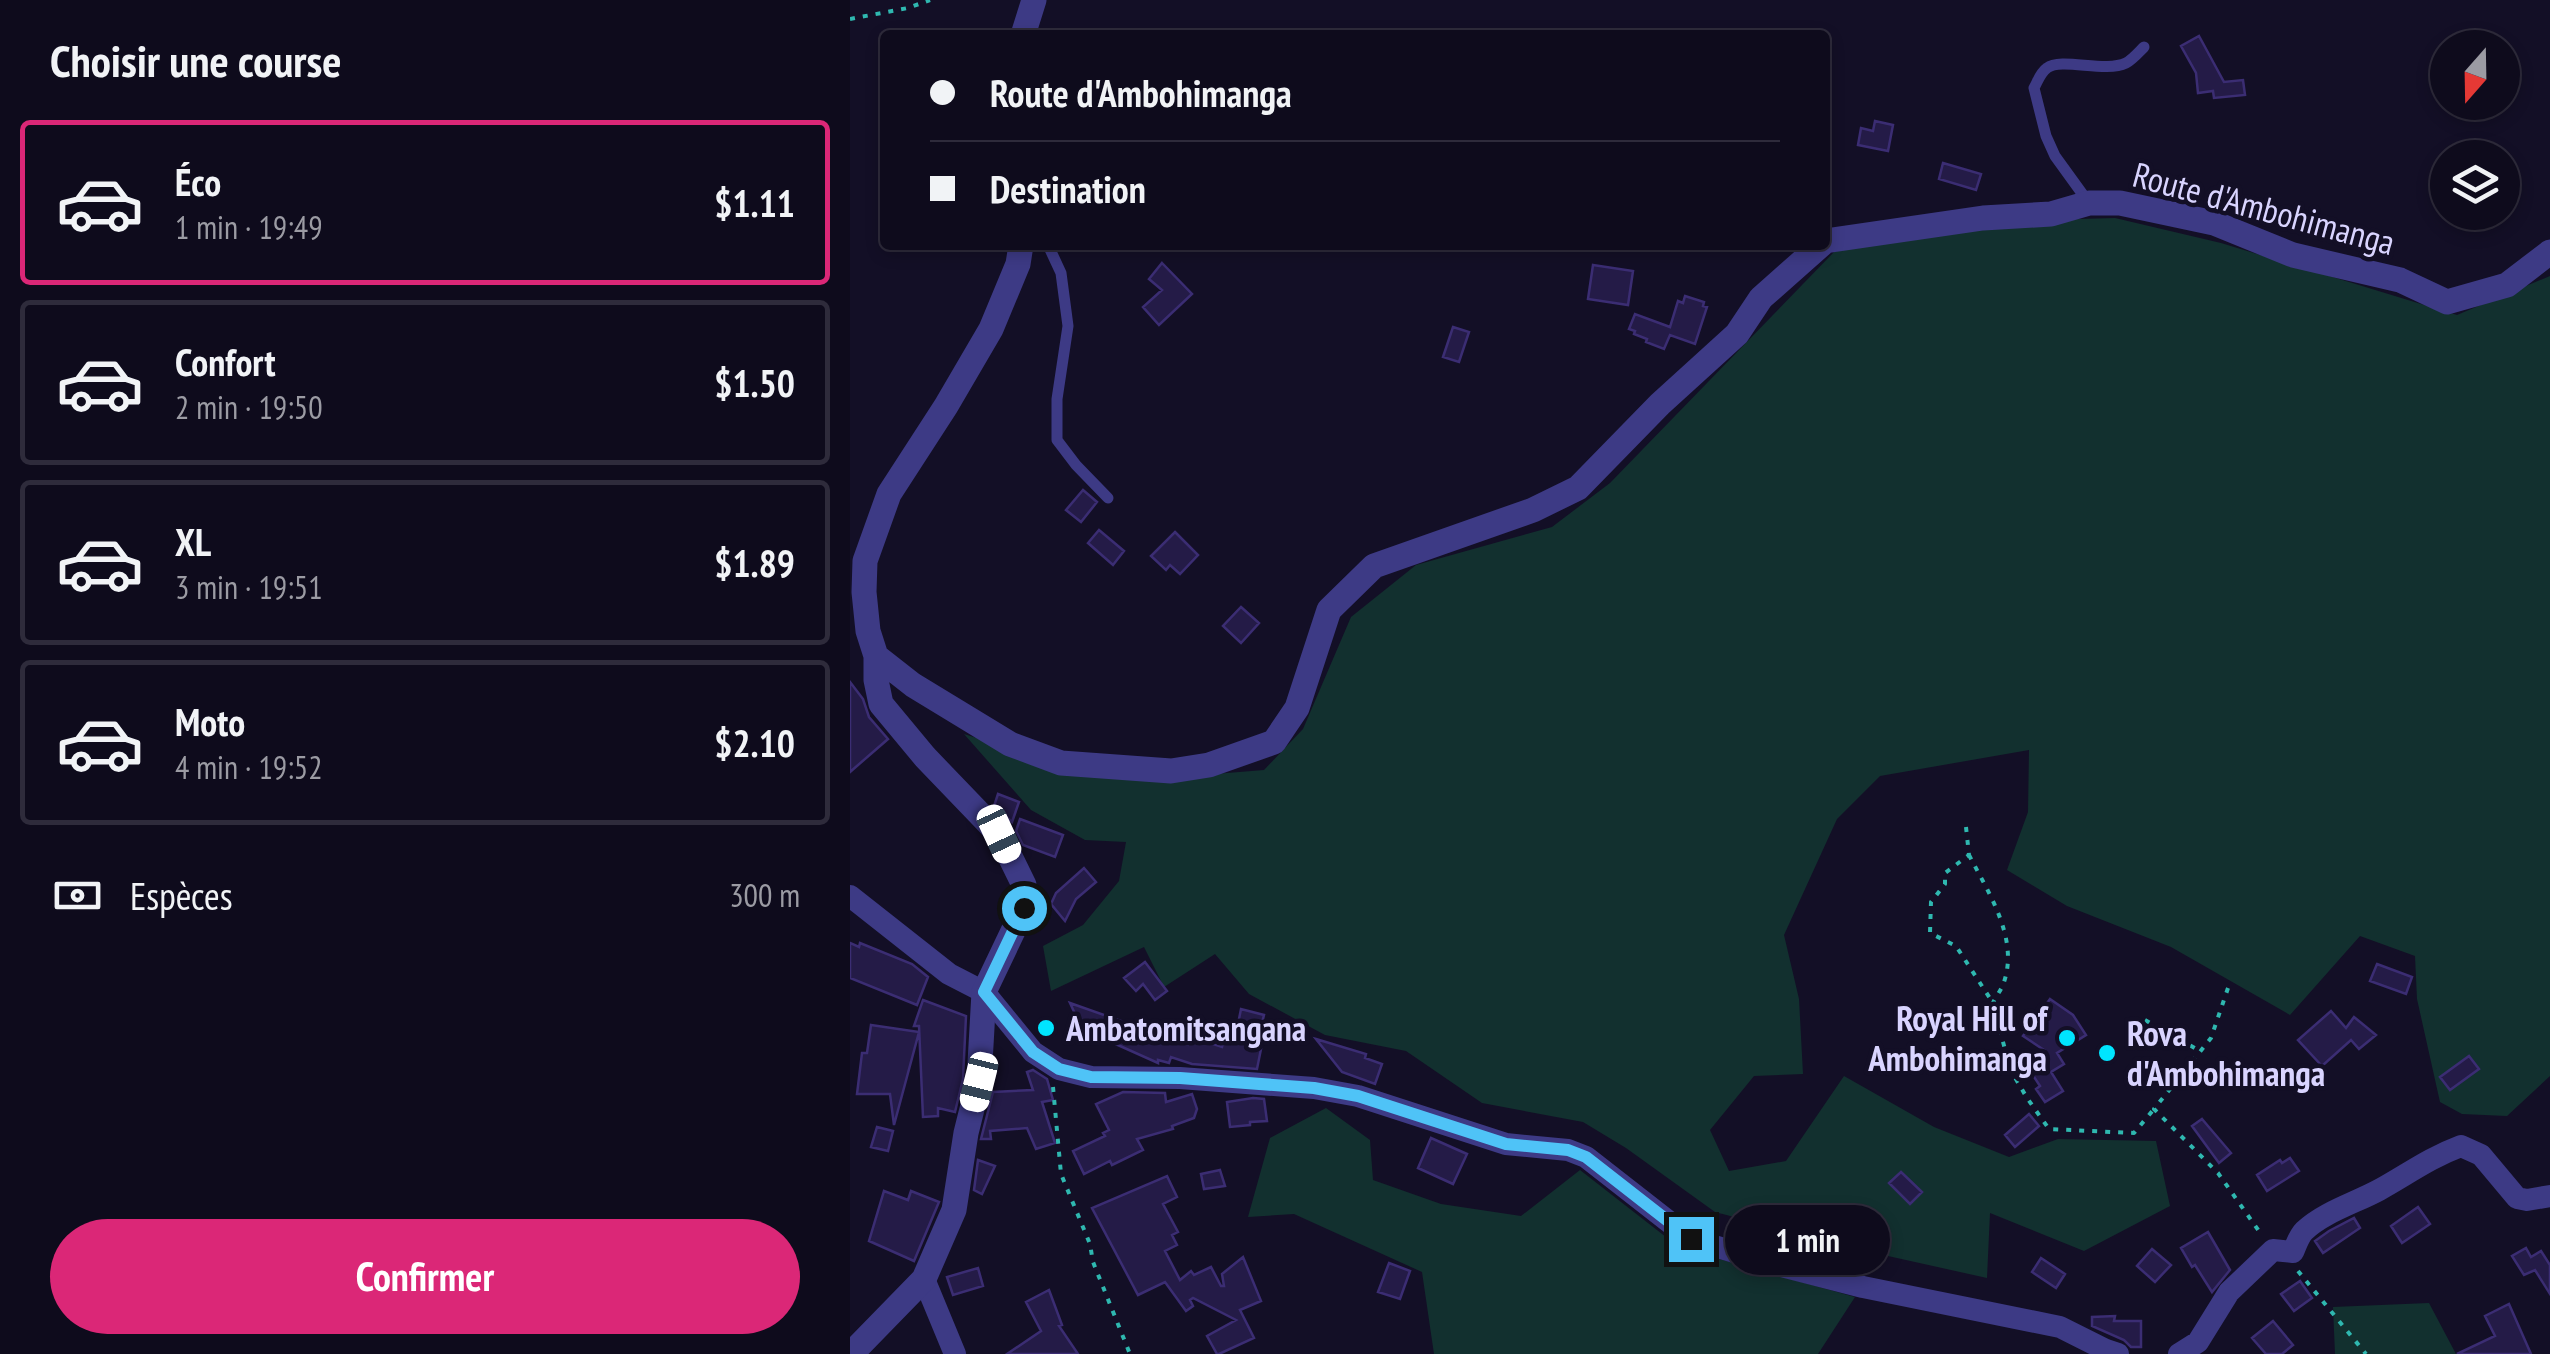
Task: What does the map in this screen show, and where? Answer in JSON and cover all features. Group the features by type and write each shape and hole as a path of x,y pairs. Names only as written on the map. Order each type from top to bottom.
{"street":[{"path":"1024,30 1034,0"},
{"name":"Route d'Ambohimanga","path":"1830,242 1983,218 2051,214 2089,202 2120,203 2214,223 2293,256 2400,280 2447,302 2507,285 2550,252"},
{"path":"851,1354 924,1279 954,1210 979,1082 984,992 1024,908 1024,885 999,834 925,757 881,704 876,656 868,630 865,561 889,494 990,329 1021,250"},
{"name":"Route d'Ambohimanga","path":"876,656 913,685 1010,744 1060,763 1170,770 1210,765 1274,742 1297,708 1329,610 1374,566 1534,510 1578,488 1660,404 1737,334 1761,298 1815,250"},
{"path":"850,896 949,974 984,992 1033,1052 1059,1069 1091,1077 1180,1078 1314,1088 1358,1096 1506,1144 1568,1150 1586,1157 1691,1239 1863,1287 2060,1326 2118,1354"},
{"path":"2180,1354 2198,1342 2229,1292 2312,1225 2432,1157 2461,1146 2481,1156 2516,1198 2550,1196"},
{"path":"924,1279 955,1354"}],"lane":[{"path":"2089,202 2055,156 2034,88 2043,70 2055,64 2115,66 2127,63 2144,47"},
{"path":"1050,250 1061,273 1068,326 1057,399 1057,440 1108,498"}],"path":[{"path":"850,20 930,0"},
{"path":"1966,828 1969,854 1996,906 2008,946 2005,980 1993,1003"},
{"path":"1969,854 1945,873 1945,884 1931,902 1930,933 1956,946 1993,1003 2010,1068 2049,1128 2134,1133 2211,1038 2228,988"},
{"path":"2145,1020 2200,1051"},
{"path":"1059,1069 1052,1092 1062,1174 1090,1244 1092,1262 1130,1354"},
{"path":"2154,1109 2218,1172 2366,1354"}],"green space":[{"path":"2115,218 2221,243 2457,315 2550,276 2550,1076 2507,1116 2462,1114 2440,1102 2417,999 2415,956 2360,936 2290,1015 2171,947 2067,906 2007,870 2028,812 2029,750 1880,776 1837,819 1784,935 1799,999 1803,1074 1754,1076 1710,1130 1729,1171 1786,1161 1844,1076 1934,1127 2009,1157 2058,1139 2156,1141 2170,1206 2084,1251 1990,1213 1987,1278 1715,1212 1583,1122 1482,1103 1406,1051 1325,1035 1249,994 1215,954 1164,987 1144,947 1051,991 1043,946 1083,925 1119,881 1126,842 1085,840 1031,810 964,734 999,745 1178,777 1264,770 1303,729 1351,617 1416,565 1552,527 1610,483 1834,252 1963,222"},
{"path":"1326,1108 1370,1140 1373,1180 1441,1204 1521,1216 1580,1170 1680,1248 1855,1297 1818,1354 1434,1354 1422,1272 1294,1214 1248,1217 1270,1138"},
{"path":"2429,1303 2456,1354 2335,1354 2333,1307"}],"building":[{"path":"2199,36 2224,82 2243,80 2245,95 2214,98 2213,91 2198,93 2196,73 2181,46"},
{"path":"1875,121 1893,125 1888,151 1858,145 1861,128 1873,131"},
{"path":"1943,163 1981,174 1976,190 1939,179"},
{"path":"1162,263 1192,294 1159,325 1143,307 1162,290 1149,279"},
{"path":"1593,265 1633,271 1628,305 1588,299"},
{"path":"1685,296 1704,302 1707,307 1695,344 1670,335 1664,349 1629,329 1635,314 1670,327 1678,301 1683,303"},
{"path":"1453,327 1469,332 1459,362 1443,357"},
{"path":"1083,490 1097,502 1081,522 1066,510"},
{"path":"1099,530 1124,551 1113,565 1088,543"},
{"path":"1175,532 1198,555 1180,574 1170,565 1166,570 1151,556"},
{"path":"1241,607 1259,623 1241,643 1223,626"},
{"path":"850,682 863,699 869,717 888,739 850,772"},
{"path":"998,794 1019,802 1012,822 994,806"},
{"path":"1020,819 1063,835 1055,857 1023,845 1016,831"},
{"path":"1084,868 1096,882 1076,899 1065,921 1051,904 1056,893"},
{"path":"850,943 859,947 860,943 912,964 928,977 917,1005 850,978"},
{"path":"1145,962 1167,991 1155,1000 1143,984 1136,991 1124,978"},
{"path":"2377,964 2412,977 2406,994 2370,981"},
{"path":"2050,999 2073,1015 2086,1035 2057,1053 2064,1064 2051,1072 2063,1091 2045,1102 2025,1063 2044,1050 2023,1036"},
{"path":"923,1000 966,1016 963,1079 955,1112 938,1108 938,1116 923,1117 919,1026 914,1026"},
{"path":"1070,1003 1189,1045 1176,1032 1222,1047 1227,1027 1237,1029 1241,1009 1264,1015 1257,1043 1262,1044 1257,1069 1192,1064 1171,1057 1169,1063 1158,1063 1082,1029"},
{"path":"2331,1011 2346,1028 2354,1017 2376,1035 2359,1049 2351,1040 2322,1066 2298,1040"},
{"path":"871,1025 919,1032 894,1125 890,1094 857,1094 862,1053 867,1053"},
{"path":"1316,1039 1366,1054 1365,1058 1382,1064 1375,1084 1342,1072"},
{"path":"2469,1056 2479,1069 2450,1090 2440,1077"},
{"path":"1033,1070 1047,1079 1053,1100 1042,1102 1055,1143 1036,1149 1027,1128 990,1131 991,1139 981,1139 993,1092 1033,1090 1027,1072"},
{"path":"1123,1092 1165,1093 1166,1102 1192,1094 1197,1109 1194,1118 1172,1126 1173,1129 1137,1139 1143,1150 1084,1174 1073,1151 1105,1136 1103,1133 1109,1130 1096,1104"},
{"path":"1264,1099 1267,1121 1230,1127 1227,1102"},
{"path":"2029,1114 2039,1126 2015,1147 2005,1135"},
{"path":"2202,1119 2231,1153 2219,1163 2192,1126"},
{"path":"877,1127 893,1131 888,1151 871,1147"},
{"path":"1431,1138 1467,1154 1453,1184 1418,1168"},
{"path":"2290,1158 2299,1171 2267,1191 2257,1175"},
{"path":"978,1160 995,1166 982,1194 974,1190"},
{"path":"1220,1170 1225,1186 1204,1189 1201,1174"},
{"path":"1901,1172 1922,1192 1910,1204 1889,1183"},
{"path":"1167,1176 1177,1197 1163,1204 1178,1232 1172,1235 1177,1245 1165,1251 1180,1280 1191,1271 1194,1275 1211,1267 1224,1286 1222,1274 1243,1257 1261,1301 1240,1310 1254,1338 1219,1354 1207,1336 1236,1320 1193,1298 1193,1306 1186,1311 1165,1282 1138,1295 1092,1208"},
{"path":"884,1191 908,1200 911,1191 939,1202 914,1261 869,1241"},
{"path":"2418,1207 2430,1224 2402,1243 2391,1226"},
{"path":"2354,1218 2360,1228 2323,1253 2315,1241"},
{"path":"2208,1232 2230,1270 2212,1292 2181,1248"},
{"path":"2526,1248 2531,1257 2541,1251 2550,1265 2550,1294 2535,1270 2524,1275 2512,1256"},
{"path":"2152,1249 2171,1265 2155,1282 2137,1266"},
{"path":"2041,1258 2065,1274 2056,1288 2032,1272"},
{"path":"1389,1263 1410,1271 1400,1299 1378,1292"},
{"path":"978,1268 983,1286 953,1295 947,1277"},
{"path":"2300,1281 2312,1298 2294,1311 2281,1294"},
{"path":"1049,1290 1062,1325 1059,1326 1078,1354 1007,1354 1041,1331 1026,1302"},
{"path":"2509,1304 2531,1354 2457,1354 2495,1336 2485,1316"},
{"path":"2115,1316 2114,1321 2141,1321 2141,1347 2131,1347 2092,1326 2092,1317"},
{"path":"2273,1321 2293,1345 2282,1354 2266,1354 2252,1338"}],"place":[{"name":"Ambatomitsangana","path":"1046,1028"},
{"name":"Royal Hill of Ambohimanga","path":"2067,1038"},
{"name":"Rova d'Ambohimanga","path":"2107,1053"}],"route":[{"path":"1024,908 984,992 1033,1052 1059,1069 1091,1077 1180,1078 1314,1088 1358,1096 1506,1144 1568,1150 1586,1157 1691,1239"}]}
